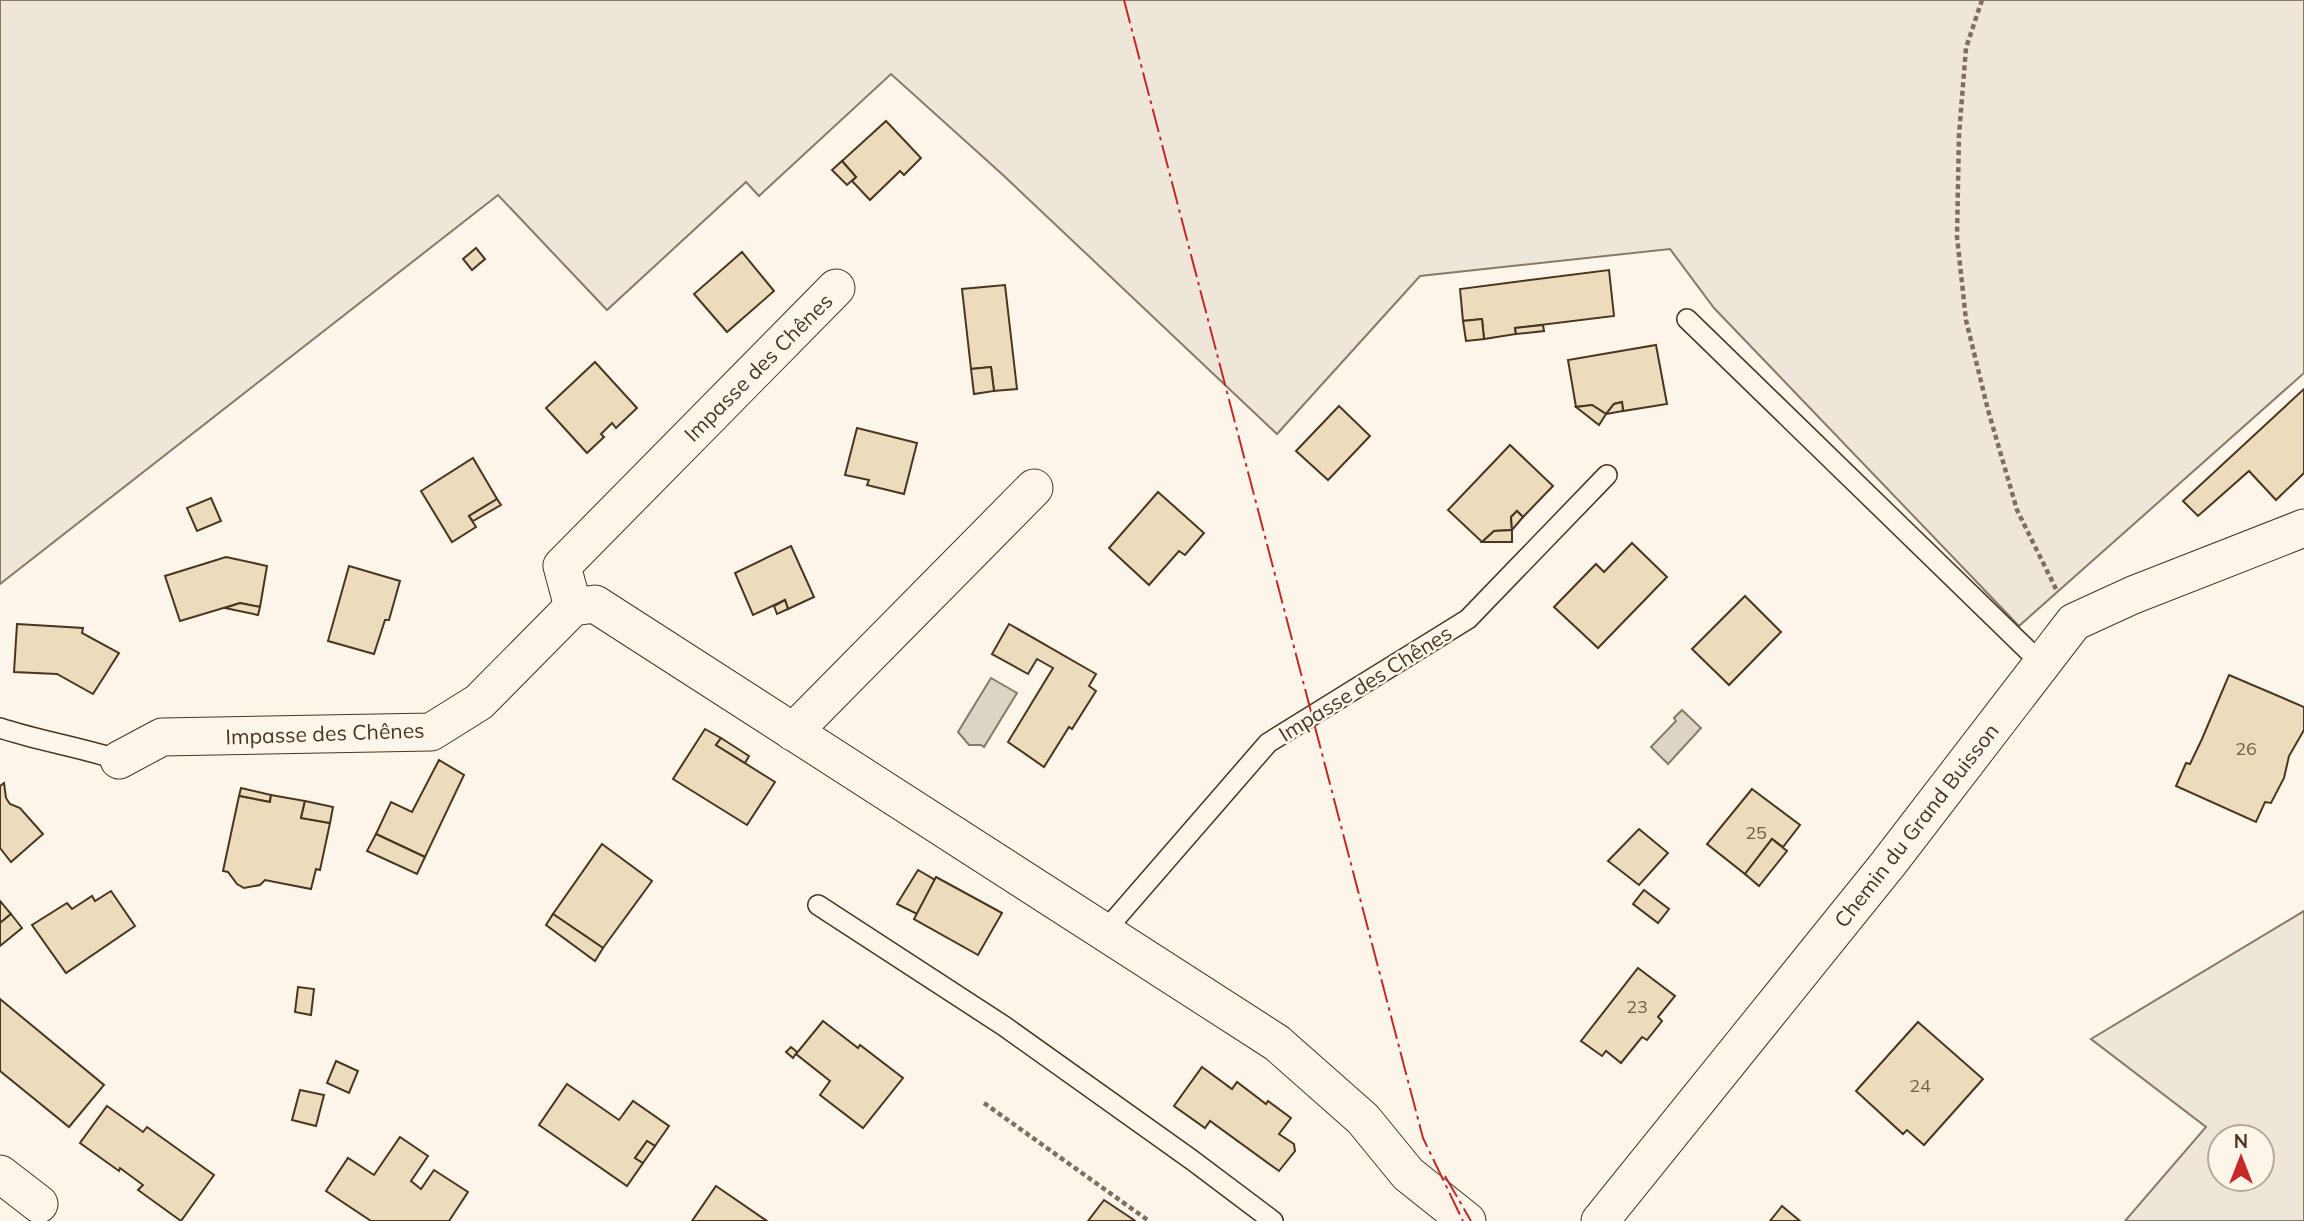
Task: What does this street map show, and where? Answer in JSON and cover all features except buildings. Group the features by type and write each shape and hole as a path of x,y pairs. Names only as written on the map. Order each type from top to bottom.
{"street":[{"name":"Impasse des Chênes","path":"120,760 162,737 431,732 479,702 573,607 562,566 836,288"},
{"path":"793,732 1034,488"},
{"name":"Chemin du Grand Buisson","path":"1600,1221 1888,864 2074,622 2133,595 2304,528"},
{"path":"573,607 596,604 1277,1043 1363,1119 1408,1174 1467,1221"},
{"path":"0,1174 38,1204"}],"lane":[{"path":"1686,319 2041,663"},
{"name":"Impasse des Chênes","path":"1104,932 1268,743 1468,619 1607,475"},
{"path":"0,728 120,760"},
{"path":"818,905 1004,1026 1273,1221"}],"path":[{"path":"1982,0 1966,48 1959,135 1957,237 1966,320 2017,510 2074,622"},
{"path":"984,1103 1149,1221"}],"shaded area":[{"path":"0,0 2304,0 2304,373 2019,626 1714,308 1670,249 1420,276 1277,434 1003,175 891,74 759,196 746,182 607,310 498,195 0,584"},
{"path":"991,678 1017,693 984,747 969,745 958,732"},
{"path":"1682,710 1701,728 1668,764 1651,747 1676,721 1674,718"},
{"path":"2304,911 2304,1221 2125,1221 2206,1127 2091,1039"}],"power":[{"path":"1124,0 1423,1138 1463,1221"},
{"path":"1445,1176 1471,1221"}]}
